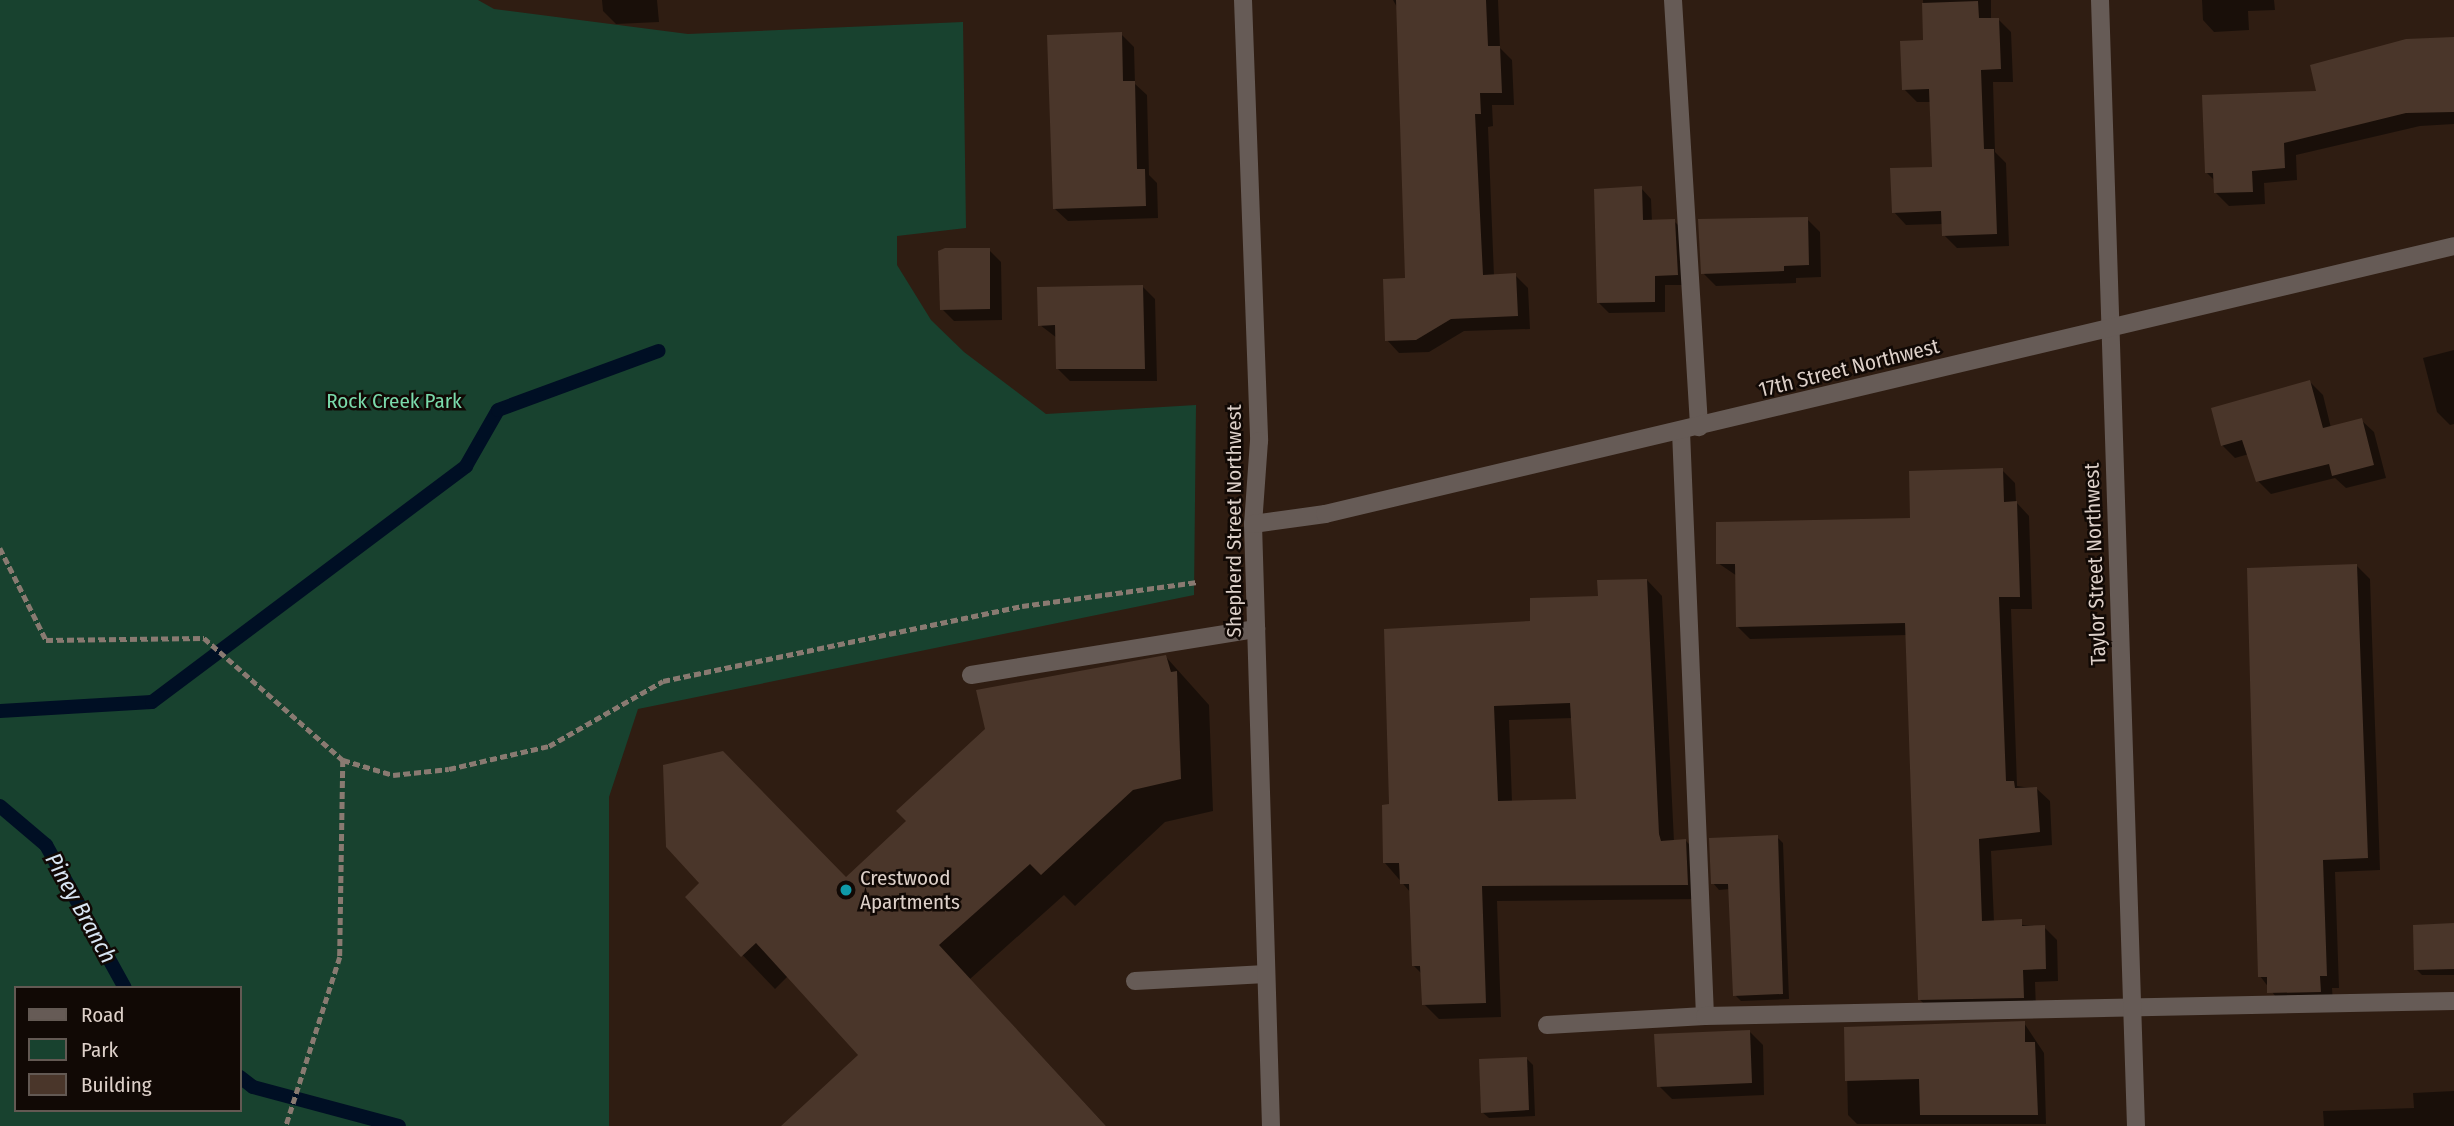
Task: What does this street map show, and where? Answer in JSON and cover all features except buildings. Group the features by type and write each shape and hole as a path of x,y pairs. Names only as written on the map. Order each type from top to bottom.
{"street":[{"name":"Shepherd Street Northwest","path":"1244,0 1259,441 1253,524 1271,1126"},
{"path":"1673,0 1699,427"},
{"name":"Taylor Street Northwest","path":"2100,0 2136,1126"},
{"name":"17th Street Northwest","path":"1253,524 1325,514 2454,246"},
{"path":"1681,431 1705,1016"},
{"path":"971,675 1256,629"},
{"path":"1135,981 1266,974"},
{"path":"1547,1024 1705,1016 2133,1010 2454,1001"}],"path":[{"path":"0,548 46,639 204,638 342,760 393,775 449,769 549,746 663,681 1022,606 1197,582"},
{"path":"286,1126 340,957 342,760"}],"green space":[{"name":"Rock Creek Park","path":"0,0 478,0 494,9 688,34 963,22 966,228 897,236 897,265 931,320 964,352 1046,414 1196,405 1194,595 638,709 609,797 609,1126 0,1126"}],"waterway":[{"path":"0,711 152,702 466,466 498,410 658,351"},
{"name":"Piney Branch","path":"0,806 46,845 124,986"},
{"name":"Piney Branch","path":"242,1079 253,1087 399,1126"}],"place":[{"name":"Crestwood Apartments","path":"846,890"}]}
